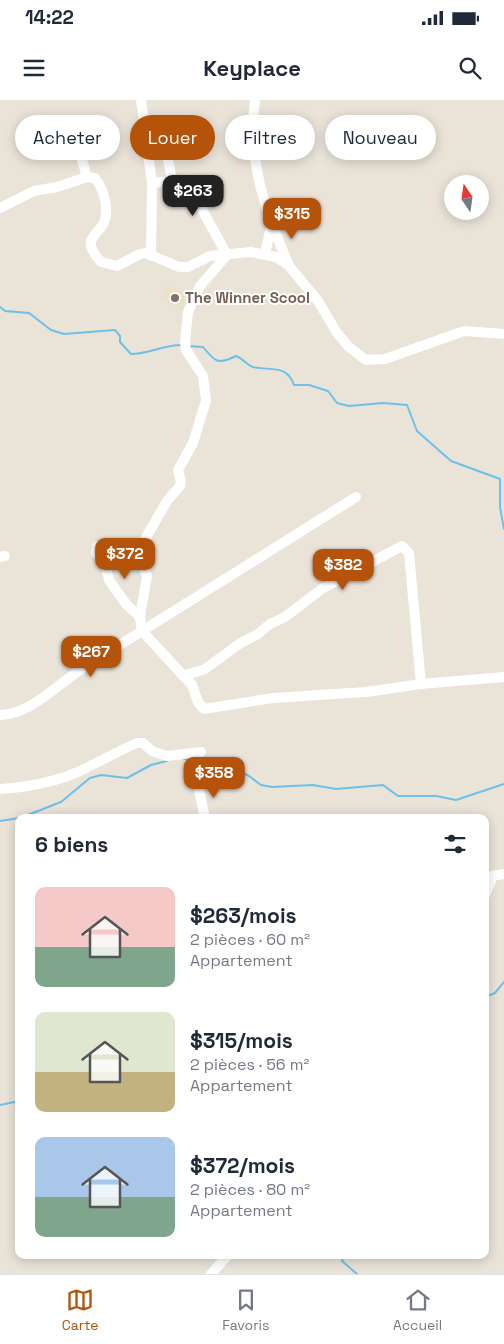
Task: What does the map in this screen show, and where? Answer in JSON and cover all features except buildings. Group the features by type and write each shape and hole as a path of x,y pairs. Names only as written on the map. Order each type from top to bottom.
{"street":[{"path":"141,100 144,120 142,134 148,154 152,183 151,256"},
{"path":"255,100 251,127 252,148 271,225 290,266 318,301 338,334 357,355 366,360 385,359 464,331 504,334"},
{"path":"82,160 87,177"},
{"path":"168,160 172,181 199,204 227,255"},
{"path":"0,208 34,191 57,187 87,177 95,178 100,185 106,208 102,226 91,241 94,253 101,262 117,266 140,254 151,256 167,264 188,267 210,256 251,252 276,257 290,266"},
{"path":"152,183 172,181"},
{"path":"265,254 271,225"},
{"path":"227,255 200,286 188,312 186,350 203,376 206,401 193,443 178,470 182,482 167,501 137,553 147,576 140,617 142,631 192,685 198,702 204,709 273,698 366,692 421,684 504,677"},
{"path":"0,714 16,713 27,707 142,631 356,498"},
{"path":"97,546 96,553 106,566 109,580 126,604 140,617"},
{"path":"183,676 205,669 239,644 258,634 270,624 285,617 323,588 402,546 409,553 421,684"},
{"path":"0,789 57,780 137,743 142,743 152,751 167,756 201,752"},
{"path":"198,786 204,814"},
{"path":"489,877 504,874"},
{"path":"211,1274 224,1259"}],"shaded area":[{"name":"The Winner Scool","path":"169,285 189,296 179,310 166,300 162,302 161,295"}],"waterway":[{"path":"0,307 5,311 29,313 51,330 64,334 115,330 120,336 120,342 131,354 181,345"},
{"path":"188,346 203,347 217,360 221,361 236,356 253,367 282,371 291,378 294,385 309,385 328,391 337,403 349,406 383,403 407,405 417,431 451,461 500,479 500,507 504,529"},
{"path":"184,759 200,758 209,763 235,769 261,785 272,787 313,785 336,789 383,785 398,796 436,796 456,800 504,784"},
{"path":"30,814 61,802 90,778 101,775 127,778 151,765 167,761"},
{"path":"0,821 15,819"},
{"path":"489,995 495,993 504,982"},
{"path":"0,1105 15,1102"},
{"path":"343,1259 342,1261 357,1274"}],"place":[{"name":"The Winner Scool","path":"175,298"}]}
